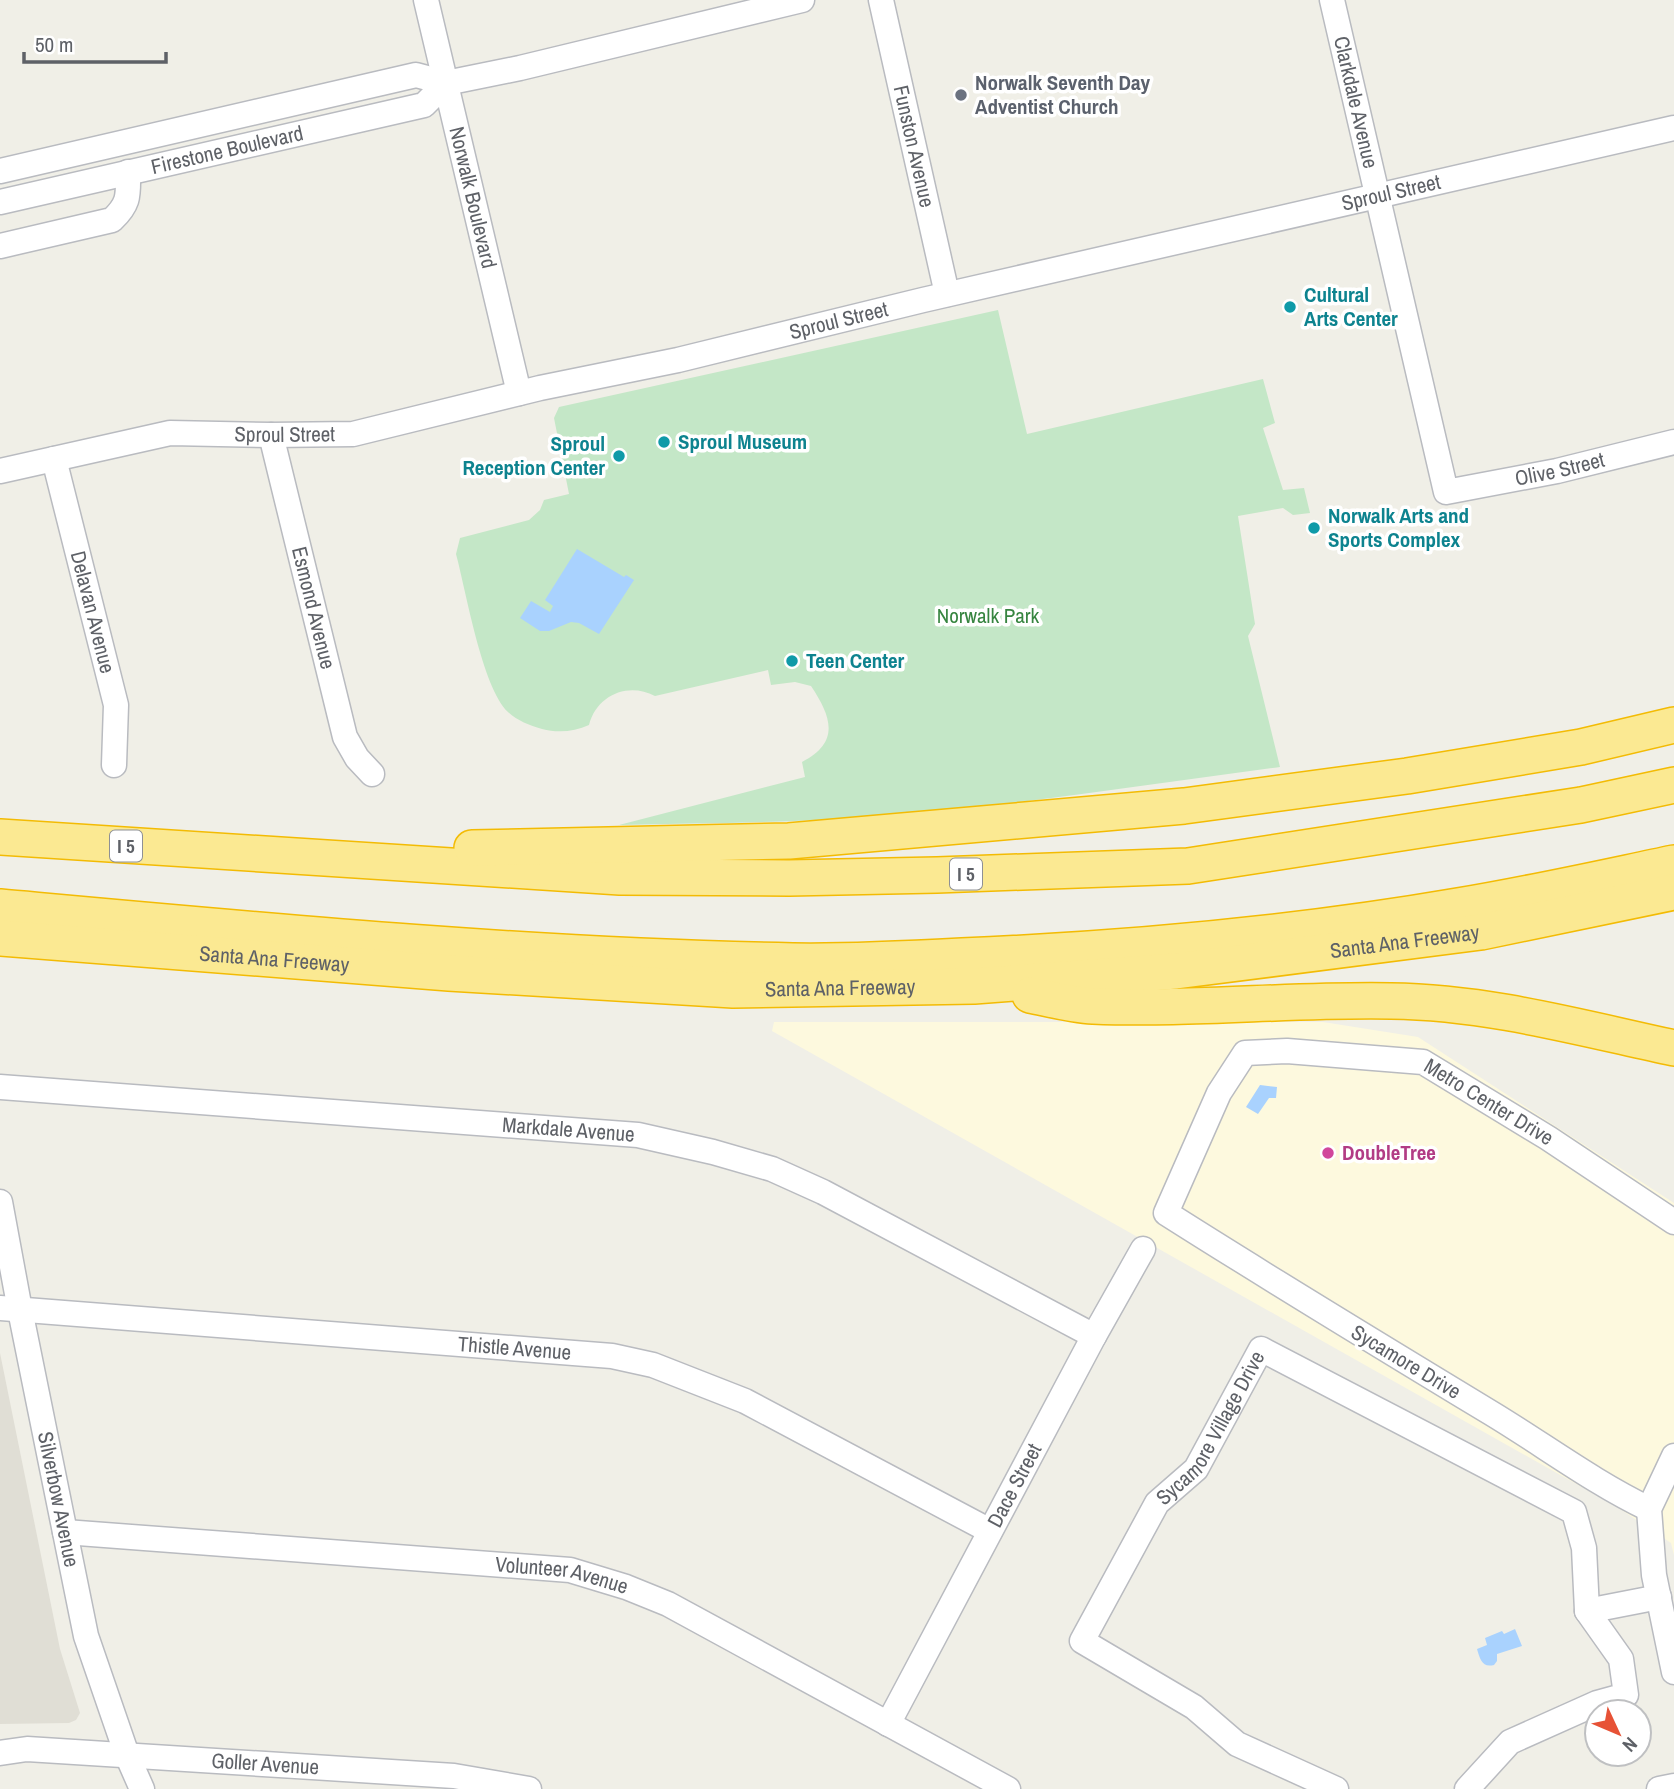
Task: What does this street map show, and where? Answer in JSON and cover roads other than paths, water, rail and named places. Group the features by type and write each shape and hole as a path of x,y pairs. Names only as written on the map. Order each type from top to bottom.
{"highway":[{"path":"251,855 789,841 1184,806 1407,776 1554,751 1674,725"},
{"name":"I 5","path":"0,837 620,877 789,878 1188,866 1581,805 1674,785"},
{"path":"0,907 504,949 782,960 895,960 1141,946 1343,923 1459,906 1674,863"},
{"name":"Santa Ana Freeway","path":"0,938 449,973 733,990 974,986 1176,971 1454,936 1674,892"},
{"path":"974,986 1090,1006 1392,1000 1463,1006 1563,1023 1674,1048"}],"street":[{"name":"Norwalk Boulevard","path":"426,0 519,393"},
{"name":"Firestone Boulevard","path":"0,171 416,75 446,83 520,68 802,0"},
{"name":"Funston Avenue","path":"881,0 947,295"},
{"name":"Clarkdale Avenue","path":"1332,0 1446,492"},
{"name":"Firestone Boulevard","path":"0,202 424,105 446,83"},
{"name":"Sproul Street","path":"0,471 170,433 353,434 519,393 678,360 947,295 1674,128"},
{"path":"0,246 112,220 123,209 128,197 128,172"},
{"name":"Esmond Avenue","path":"271,435 345,737 357,758 372,774"},
{"name":"Olive Street","path":"1446,492 1557,471 1674,442"},
{"name":"Delavan Avenue","path":"54,458 116,705 114,765"},
{"name":"Metro Center Drive","path":"1166,1213 1219,1093 1245,1053 1287,1051 1423,1062 1548,1138 1674,1222"},
{"name":"Markdale Avenue","path":"0,1087 638,1135 663,1140 772,1169 823,1192 1094,1336"},
{"name":"Silverbow Avenue","path":"0,1202 10,1309 65,1532 86,1636 127,1755 142,1789"},
{"name":"Sycamore Drive","path":"1166,1213 1614,1492 1649,1509"},
{"name":"Dace Street","path":"888,1724 1094,1336 1143,1250"},
{"name":"Thistle Avenue","path":"10,1309 622,1358 653,1365 745,1401 990,1531"},
{"name":"Sycamore Village Drive","path":"1336,1789 1237,1744 1194,1707 1082,1641 1157,1503 1196,1469 1261,1349 1574,1512 1584,1548 1587,1611"},
{"path":"1674,1456 1649,1509 1654,1575 1674,1672"},
{"name":"Volunteer Avenue","path":"65,1532 570,1570 626,1587 668,1604 1008,1789"},
{"path":"1467,1789 1510,1742 1597,1703 1626,1695 1620,1659 1587,1611 1659,1597"},
{"name":"Goller Avenue","path":"0,1753 27,1749 454,1776 529,1789"},
{"path":"1659,1789 1674,1786"}],"water":[{"path":"577,549 624,577 626,575 634,580 599,634 579,623 571,622 549,631 540,631 520,618 531,601 550,612 553,606 545,600"},
{"path":"1260,1085 1277,1087 1276,1098 1269,1098 1258,1114 1246,1107"},
{"path":"1515,1629 1522,1646 1497,1654 1494,1665 1484,1664 1477,1649 1487,1645 1485,1638"}],"place":[{"name":"Norwalk Seventh Day Adventist Church","path":"961,95"},
{"name":"Cultural Arts Center","path":"1290,307"},
{"name":"Sproul Museum","path":"664,442"},
{"name":"Sproul Reception Center","path":"619,456"},
{"name":"Norwalk Arts and Sports Complex","path":"1314,528"},
{"name":"Teen Center","path":"792,661"},
{"name":"DoubleTree","path":"1328,1153"}],"park label":[{"name":"Norwalk Park","path":"988,616"}]}
